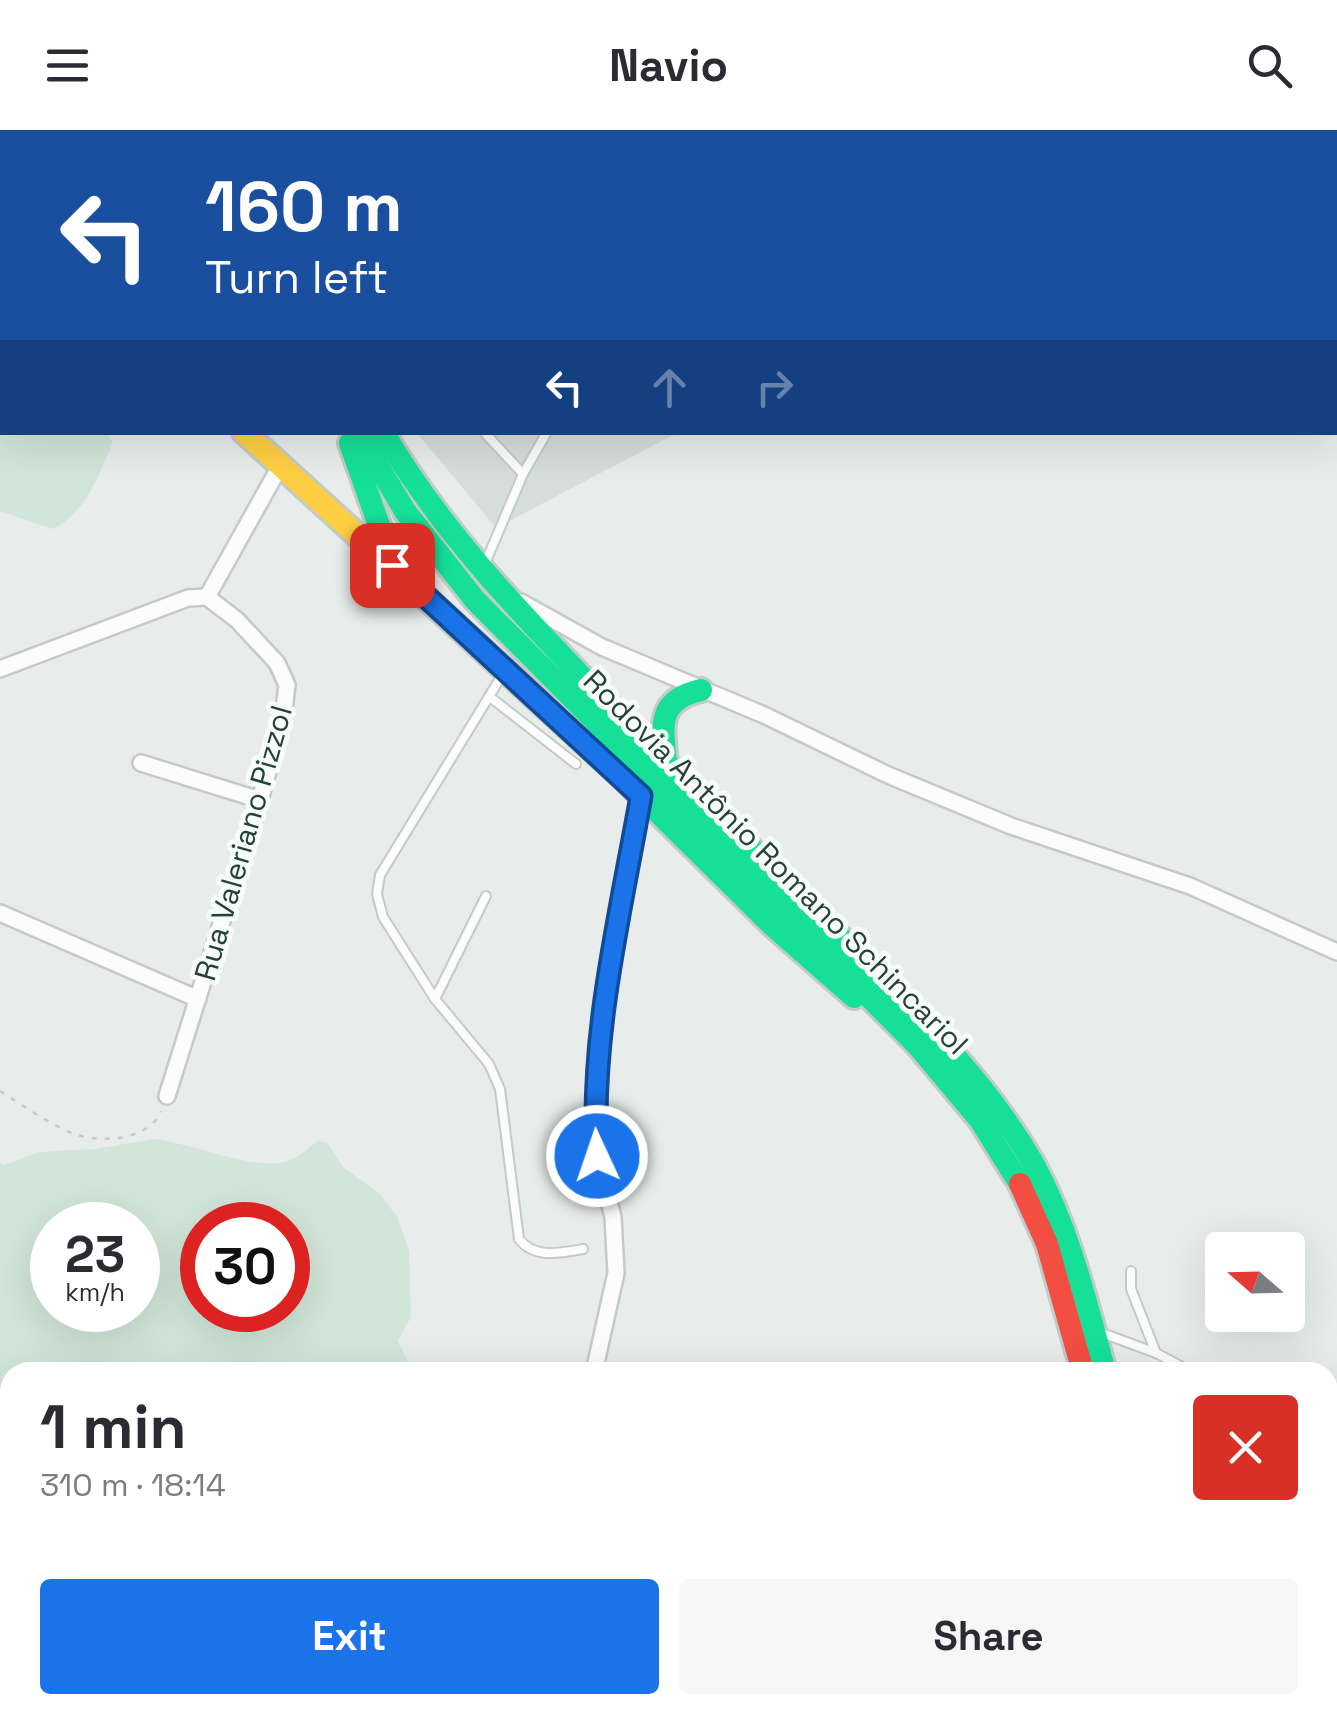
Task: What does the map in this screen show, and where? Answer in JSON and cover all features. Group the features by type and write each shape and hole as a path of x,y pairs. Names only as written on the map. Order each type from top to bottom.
{"main road":[{"path":"247,435 279,468 507,669 641,796 760,918 918,1046"},
{"path":"347,435 392,565"},
{"name":"Rodovia Antônio Romano Schincariol","path":"360,435 405,511 475,600 918,1046 973,1110 1030,1204 1046,1243 1080,1362"},
{"name":"Rodovia Antônio Romano Schincariol","path":"385,435 419,491 500,590 934,1032 988,1097 1033,1165 1056,1210 1102,1362"},
{"path":"666,762 663,720 668,706 676,698 701,690"}],"street":[{"path":"0,669 188,598 207,597 279,468"},
{"path":"500,590 602,647 964,808 1190,886 1337,952"},
{"name":"Rua Valeriano Pizzol","path":"168,1096 284,718 286,685 276,663 237,620 207,597"},
{"path":"141,763 260,800"},
{"path":"596,1362 616,1273 613,1217 597,1156 597,1044 641,796"},
{"path":"0,913 198,1000"}],"lane":[{"path":"487,435 523,474"},
{"path":"482,570 523,474 545,435"},
{"path":"507,669 378,884 383,918 434,999 489,1064 500,1089 520,1239 528,1250 538,1253 583,1249"},
{"path":"490,697 576,764"},
{"path":"434,999 486,896"},
{"path":"1131,1270 1132,1289 1156,1353"},
{"path":"1094,1330 1173,1362"}],"path":[{"path":"0,1091 72,1134 105,1139 136,1134 158,1120 168,1096"}],"shaded area":[{"path":"419,435 673,435 496,528"}],"green space":[{"path":"0,435 108,435 113,442 83,503 64,522 52,529 0,511"},
{"path":"156,1139 270,1163 293,1159 318,1140 328,1144 344,1168 379,1193 398,1218 409,1251 411,1317 398,1341 408,1362 0,1362 0,1163 40,1152 94,1149"}],"traffic: fast":[{"path":"360,435 405,511 475,600 918,1046 980,1120 1020,1184"},
{"path":"385,435 432,506 517,608 915,1013 991,1101 1034,1165 1057,1214 1102,1362"},
{"path":"350,443 393,565"},
{"path":"666,763 664,726 670,707 676,700 701,690"},
{"path":"620,775 772,925 854,997"}],"traffic: slow":[{"path":"247,435 620,775"}],"traffic: jam":[{"path":"1020,1184 1047,1244 1080,1362"}],"route":[{"path":"392,565 641,796 597,1044 597,1156"}]}
